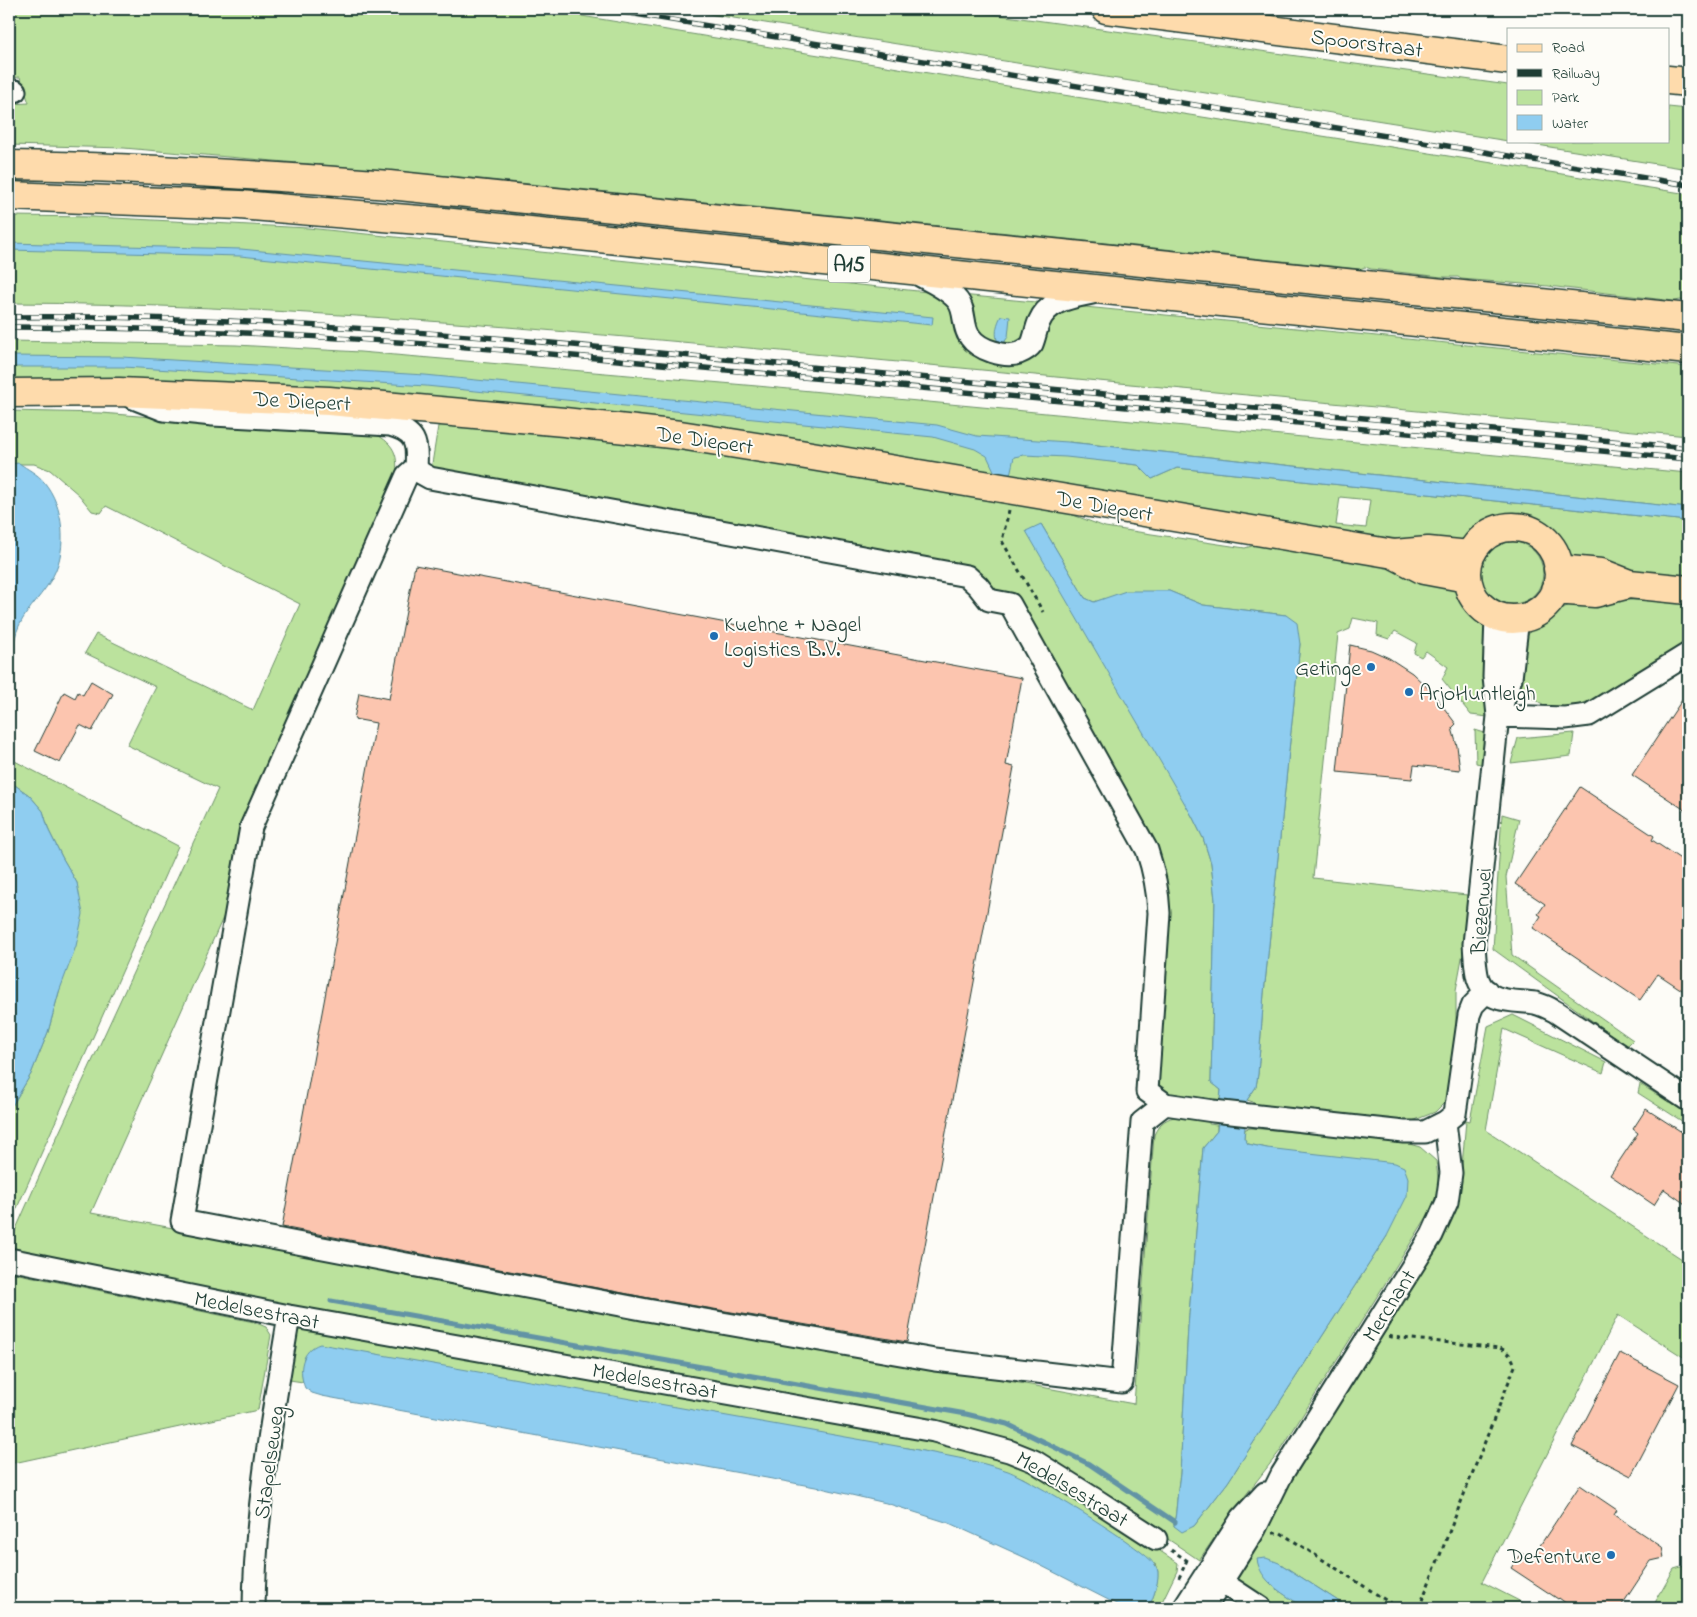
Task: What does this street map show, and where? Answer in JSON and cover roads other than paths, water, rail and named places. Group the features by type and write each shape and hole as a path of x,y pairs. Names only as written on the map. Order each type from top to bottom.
{"main road":[{"name":"Spoorstraat","path":"1106,9 1507,60"},
{"path":"1670,80 1688,82"},
{"name":"A15","path":"9,164 247,174 389,185 1688,318"},
{"name":"A15","path":"9,196 153,201 315,211 1688,350"},
{"name":"De Diepert","path":"9,393 119,392 328,400 680,435 794,452 1394,554 1424,570 1469,567"},
{"path":"1520,527 1534,532 1546,541 1555,554 1557,579 1549,601 1541,609 1530,616 1507,617 1485,610 1476,601 1470,590 1469,567 1478,542 1490,533 1504,528 1520,527"},
{"path":"1557,579 1601,573 1630,584 1688,590"}],"street":[{"path":"909,270 953,295 963,310 969,336 976,344 986,349 1007,354 1018,354 1032,344 1039,323 1048,307 1060,301 1105,290"},
{"path":"119,392 164,410 213,415 390,425 408,433 414,440 417,449 416,467 406,475 251,827 182,1221 647,1310 935,1360 1122,1382 1142,1122 1165,1104"},
{"path":"416,467 430,478 967,576 989,600 1010,604 1148,850 1153,866 1158,890 1159,914 1147,1091 1165,1104 1404,1132 1425,1132 1445,1122 1455,1114 1469,1015 1474,1005 1487,992 1503,1000 1535,1003 1556,1012 1688,1100"},
{"name":"Biezenwei","path":"1487,992 1480,984 1478,977 1474,944 1498,716 1494,677 1507,617"},
{"path":"1498,716 1566,718 1589,714 1688,654"},
{"name":"Merchant","path":"1282,1474 1432,1235 1447,1202 1451,1173 1445,1122"},
{"name":"Medelsestraat","path":"9,1259 289,1316 934,1430 1009,1451 1034,1462 1156,1539"},
{"name":"Stapelseweg","path":"254,1608 260,1506 289,1316"},
{"path":"1184,1608 1214,1577 1256,1527 1282,1474"},
{"path":"1205,1608 1214,1577 1242,1518 1282,1474"},
{"path":"1214,1577 1261,1608"}],"water":[{"path":"9,243 241,249 933,317 932,325 240,256 9,250"},
{"path":"1001,316 1010,317 1005,346 1000,346 1000,341 996,337 998,322"},
{"path":"9,356 122,357 425,375 937,425 977,436 1068,442 1688,508 1688,521 1177,468 1152,479 1138,465 1066,457 1024,455 1014,457 1010,475 996,475 987,456 975,449 933,437 426,386 123,367 9,367"},
{"path":"19,463 39,476 51,492 60,515 62,540 58,565 53,576 19,626 9,675 9,464"},
{"path":"1041,524 1085,598 1094,602 1126,591 1169,591 1203,605 1286,615 1297,623 1300,644 1264,993 1258,1074 1256,1087 1247,1100 1244,1138 1248,1144 1267,1148 1395,1163 1404,1167 1408,1178 1407,1196 1387,1236 1228,1482 1194,1526 1182,1532 1174,1526 1180,1474 1188,1327 1203,1148 1217,1131 1221,1090 1211,1082 1215,900 1211,863 1203,838 1192,816 1026,531"},
{"path":"9,781 29,795 43,811 49,831 77,883 83,914 76,946 59,992 48,1032 31,1074 9,1111"},
{"path":"320,1344 908,1448 996,1467 1021,1477 1089,1516 1150,1559 1158,1572 1156,1588 1148,1608 1124,1608 1028,1559 949,1523 886,1503 821,1488 322,1396 312,1393 305,1388 302,1375 305,1356"},
{"path":"1266,1558 1279,1563 1349,1608 1300,1608 1299,1604 1273,1586 1262,1574 1257,1559"}],"waterway":[{"path":"331,1301 966,1414 1007,1424 1089,1464 1175,1522"}],"railway":[{"path":"604,9 1688,185"},
{"path":"9,317 134,318 258,322 508,339 1688,448"},
{"path":"9,327 153,329 441,345 1688,459"}],"place":[{"name":"Kuehne + Nagel Logistics B.V.","path":"714,636"},
{"name":"Getinge","path":"1371,667"},
{"name":"ArjoHuntleigh","path":"1409,692"},
{"name":"Defenture","path":"1611,1555"}]}
